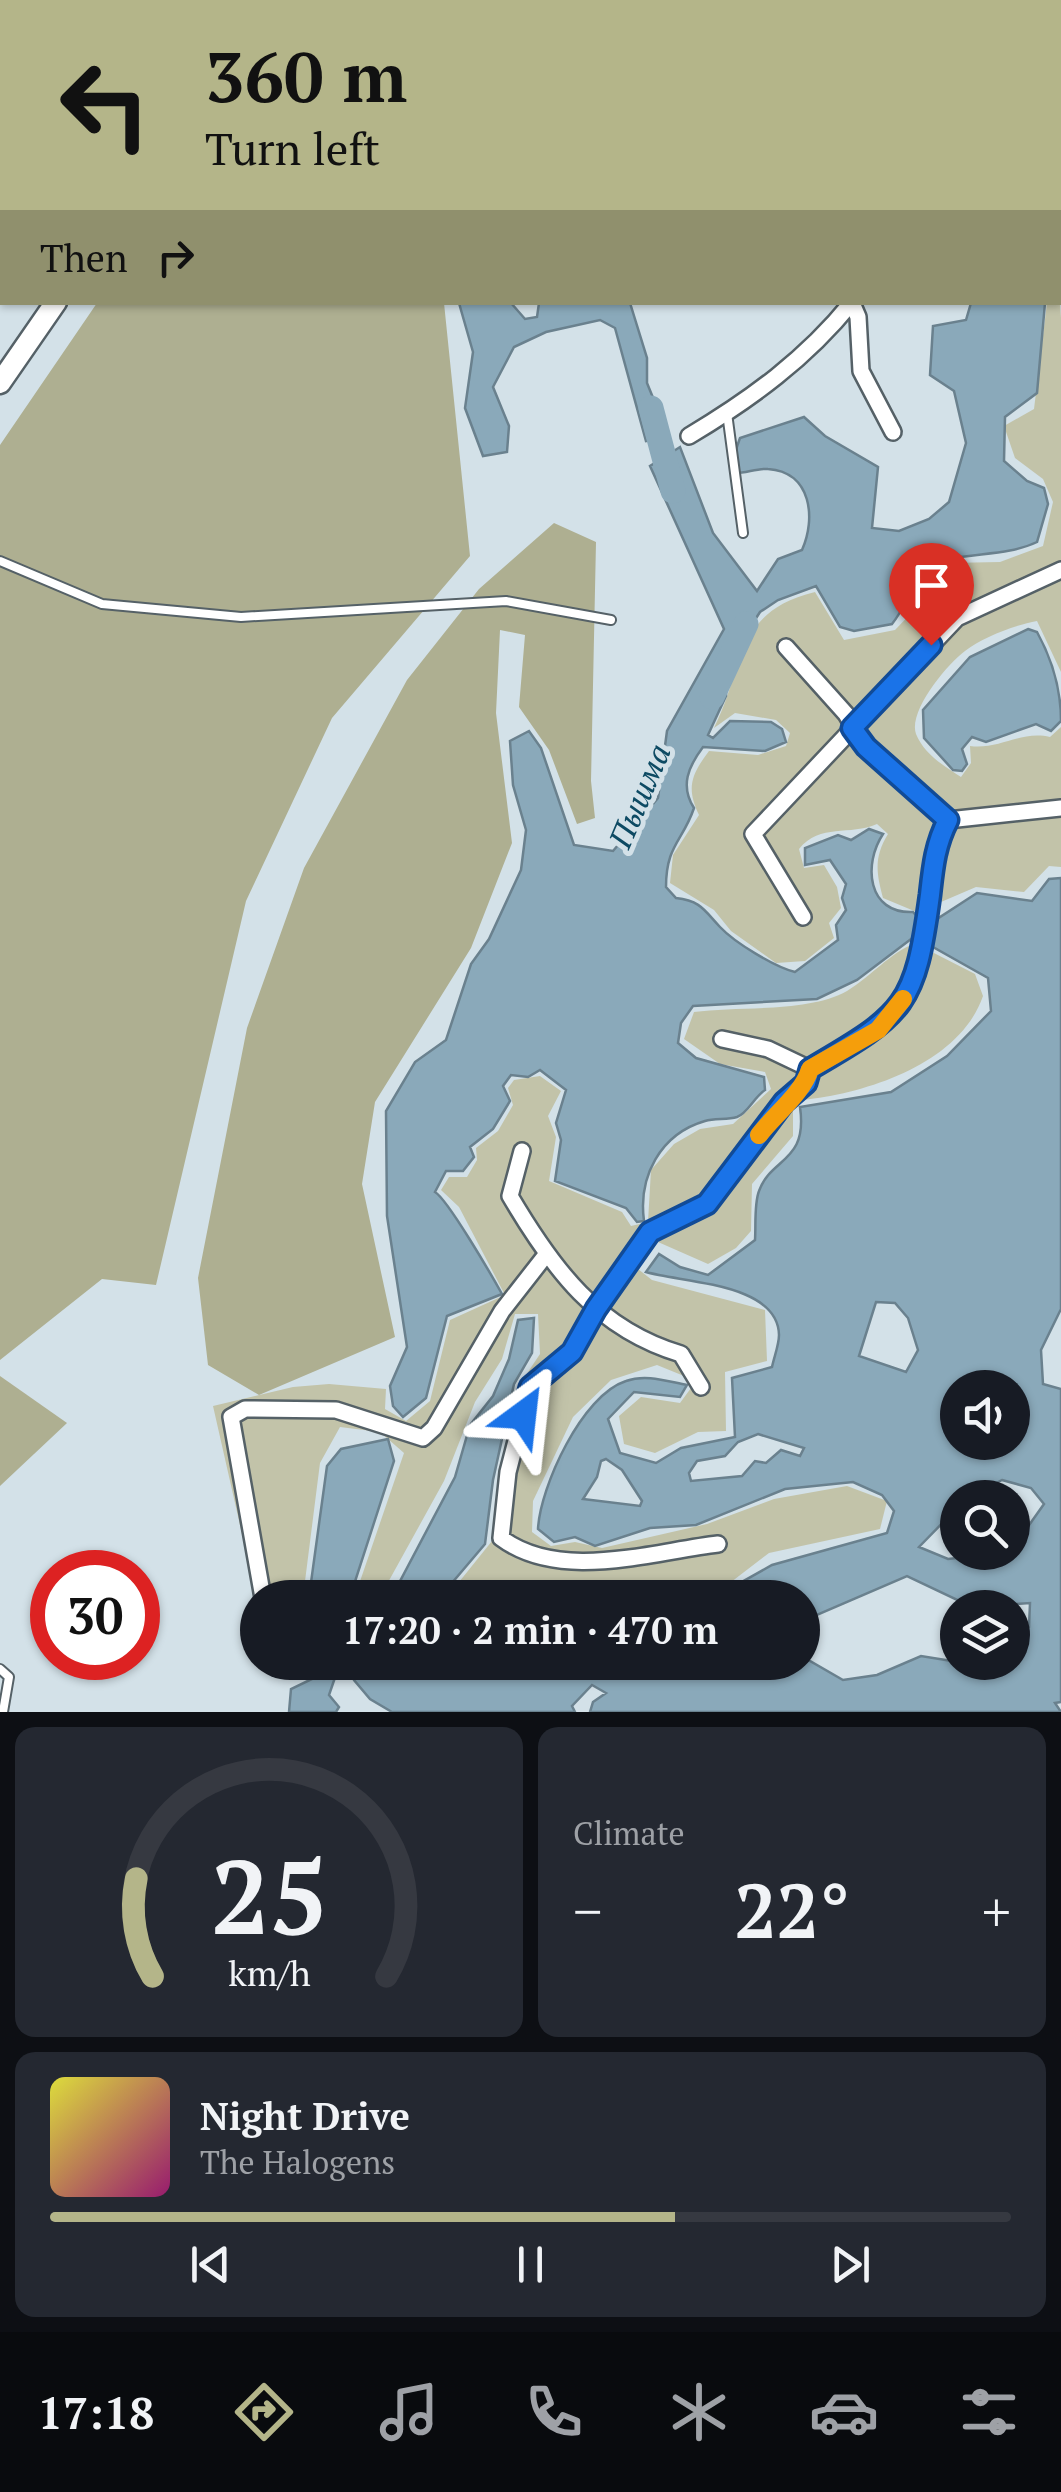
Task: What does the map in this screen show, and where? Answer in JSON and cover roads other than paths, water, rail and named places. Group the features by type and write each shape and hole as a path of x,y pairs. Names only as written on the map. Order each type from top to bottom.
{"street":[{"path":"0,383 54,305"},
{"path":"689,436 727,413 797,360 850,305"},
{"path":"853,305 858,318 861,371 893,432"},
{"path":"802,917 753,834 957,618 1061,570"},
{"path":"786,647 846,714 866,747 948,820 1061,808"},
{"path":"718,1544 582,1560 544,1560 501,1538 508,1472 530,1387 572,1352 596,1309 650,1232 707,1204 808,1076 878,1030 916,979 936,843 948,820"},
{"path":"722,1040 768,1049 808,1076"},
{"path":"522,1151 510,1196 545,1256 596,1309 641,1342 681,1354 701,1387"},
{"path":"260,1580 231,1417 245,1409 336,1410 423,1438 434,1428 502,1311 545,1256"}],"lane":[{"path":"727,413 743,534"},
{"path":"0,561 102,604 241,617 506,601 611,620"},
{"path":"0,1670 10,1677 3,1712"}],"water":[{"path":"460,305 513,305 525,319 537,317 539,305 631,305 647,358 647,383 669,437 646,441 615,328 600,320 546,332 514,347 493,387 509,426 507,452 483,456 465,408 473,352"},
{"path":"970,305 1045,305 1037,393 1005,417 1004,461 1027,481 1044,488 1048,504 1037,542 936,564 921,577 892,624 854,631 840,627 816,586 778,600 760,612 726,665 726,696 708,735 713,738 730,721 771,722 782,729 786,742 765,751 703,747 688,777 687,792 694,808 672,852 667,873 666,887 676,898 697,904 745,947 795,972 838,940 836,925 846,910 842,898 846,884 830,860 805,865 805,848 838,835 851,840 869,829 883,834 873,859 873,885 878,896 886,905 913,912 921,921 919,933 857,980 817,999 693,1006 681,1023 678,1043 696,1058 764,1077 765,1090 741,1115 689,1127 664,1147 649,1173 644,1221 637,1222 626,1208 555,1181 561,1140 556,1123 566,1090 540,1070 528,1077 511,1075 503,1086 510,1101 493,1129 470,1147 474,1157 463,1171 446,1171 435,1192 459,1223 502,1294 447,1316 426,1398 403,1417 393,1406 390,1386 407,1347 387,1216 386,1111 415,1062 446,1040 471,964 489,939 521,870 526,830 513,785 510,741 529,731 541,748 574,845 613,851 658,798 667,731 724,629 650,466 680,447 713,533 757,591 778,559 802,550 809,512 802,488 783,472 764,469 736,473 734,455 740,438 804,417 825,436 878,467 872,528 899,531 929,519 949,502 966,443 954,391 930,375 933,326 966,320"},
{"path":"1028,629 1037,632 1052,664 1061,721 1051,731 1036,724 986,742 972,737 962,749 967,764 962,771 953,770 924,738 923,710 970,657"},
{"path":"1061,878 1061,1309 1041,1350 1043,1384 1061,1389 1061,1702 1055,1703 1061,1712 590,1712 593,1702 606,1693 592,1685 572,1706 575,1712 392,1712 370,1699 354,1680 820,1680 820,1667 843,1680 877,1675 921,1656 940,1659 940,1680 1030,1680 1030,1590 940,1592 907,1576 820,1614 820,1580 745,1580 772,1565 887,1533 894,1511 882,1495 853,1482 785,1489 696,1525 650,1528 595,1546 575,1537 554,1542 538,1529 546,1490 566,1444 594,1404 626,1381 649,1378 687,1385 680,1397 634,1392 608,1419 620,1453 656,1463 681,1448 735,1437 732,1378 772,1367 779,1335 775,1318 746,1295 646,1272 659,1254 680,1267 708,1275 755,1240 759,1191 799,1139 800,1107 891,1092 947,1056 991,1011 988,978 933,947 931,923 977,893 1032,901 1049,879","holes":["876,1302 895,1303 908,1318 918,1350 906,1372 859,1356","758,1434 804,1448 800,1456 781,1450 766,1463 755,1461 742,1476 691,1481 689,1473 697,1461 725,1456 738,1442","606,1459 622,1470 642,1501 640,1506 583,1499 597,1477 601,1461"]},
{"path":"534,1318 532,1353 514,1384 493,1480 485,1544 454,1580 401,1580 455,1477 470,1425 493,1396 509,1359 518,1320"},
{"path":"388,1439 394,1461 356,1580 311,1580 327,1466 341,1449"},
{"path":"310,1680 334,1680 329,1695 339,1707 336,1712 289,1712 291,1689"}],"waterway":[{"name":"Пышма","path":"651,408 673,491"},
{"name":"Пышма","path":"712,697 746,624"}]}
